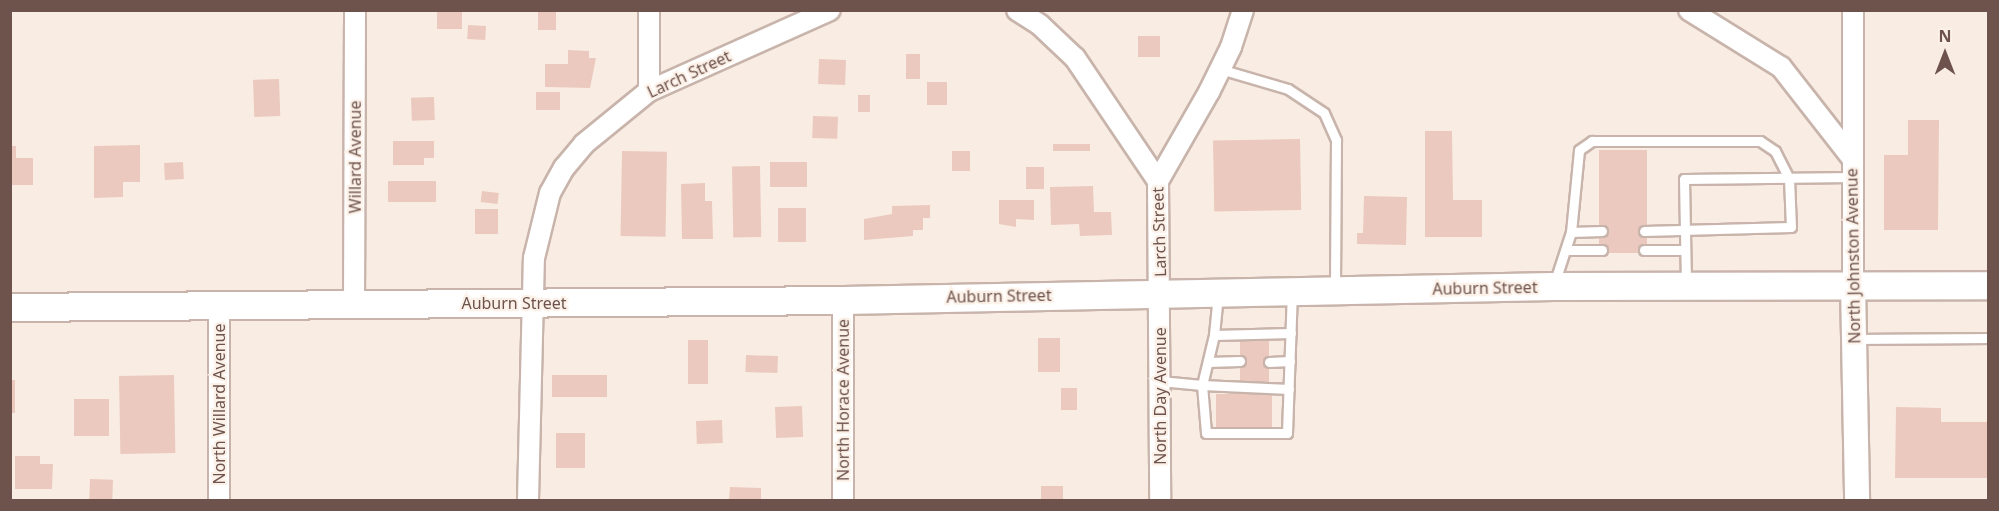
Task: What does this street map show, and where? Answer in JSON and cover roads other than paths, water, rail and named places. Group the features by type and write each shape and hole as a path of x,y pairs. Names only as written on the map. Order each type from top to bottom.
{"main road":[{"name":"Auburn Street","path":"10,308 843,300 1553,286 1989,285"}],"street":[{"name":"Willard Avenue","path":"354,304 356,10"},
{"path":"648,91 649,10"},
{"name":"Larch Street","path":"528,501 530,303 538,232 559,176 584,144 648,91 831,10"},
{"name":"Larch Street","path":"1017,10 1040,25 1075,58 1158,181 1161,292"},
{"path":"1158,181 1220,69 1243,10"},
{"path":"1689,10 1781,67 1852,168"},
{"name":"North Johnston Avenue","path":"1853,10 1852,168 1857,501"},
{"name":"North Day Avenue","path":"1160,501 1161,292"},
{"name":"North Horace Avenue","path":"843,300 843,501"},
{"name":"North Willard Avenue","path":"219,307 219,501"}],"lane":[{"path":"1220,69 1288,89 1324,113 1336,140 1335,290"},
{"path":"1553,286 1567,250 1571,232 1579,150 1592,141 1760,141 1775,150 1789,178 1791,227 1644,231"},
{"path":"1686,287 1684,179 1789,178 1852,168"},
{"path":"1571,232 1602,231"},
{"path":"1567,250 1602,250"},
{"path":"1644,250 1685,250"},
{"path":"1218,292 1214,335 1202,385 1206,433 1287,433 1292,291"},
{"path":"1214,335 1291,333"},
{"path":"1854,339 1989,338"},
{"path":"1208,362 1240,361"},
{"path":"1269,362 1290,361"},
{"path":"1160,381 1289,388"}]}
